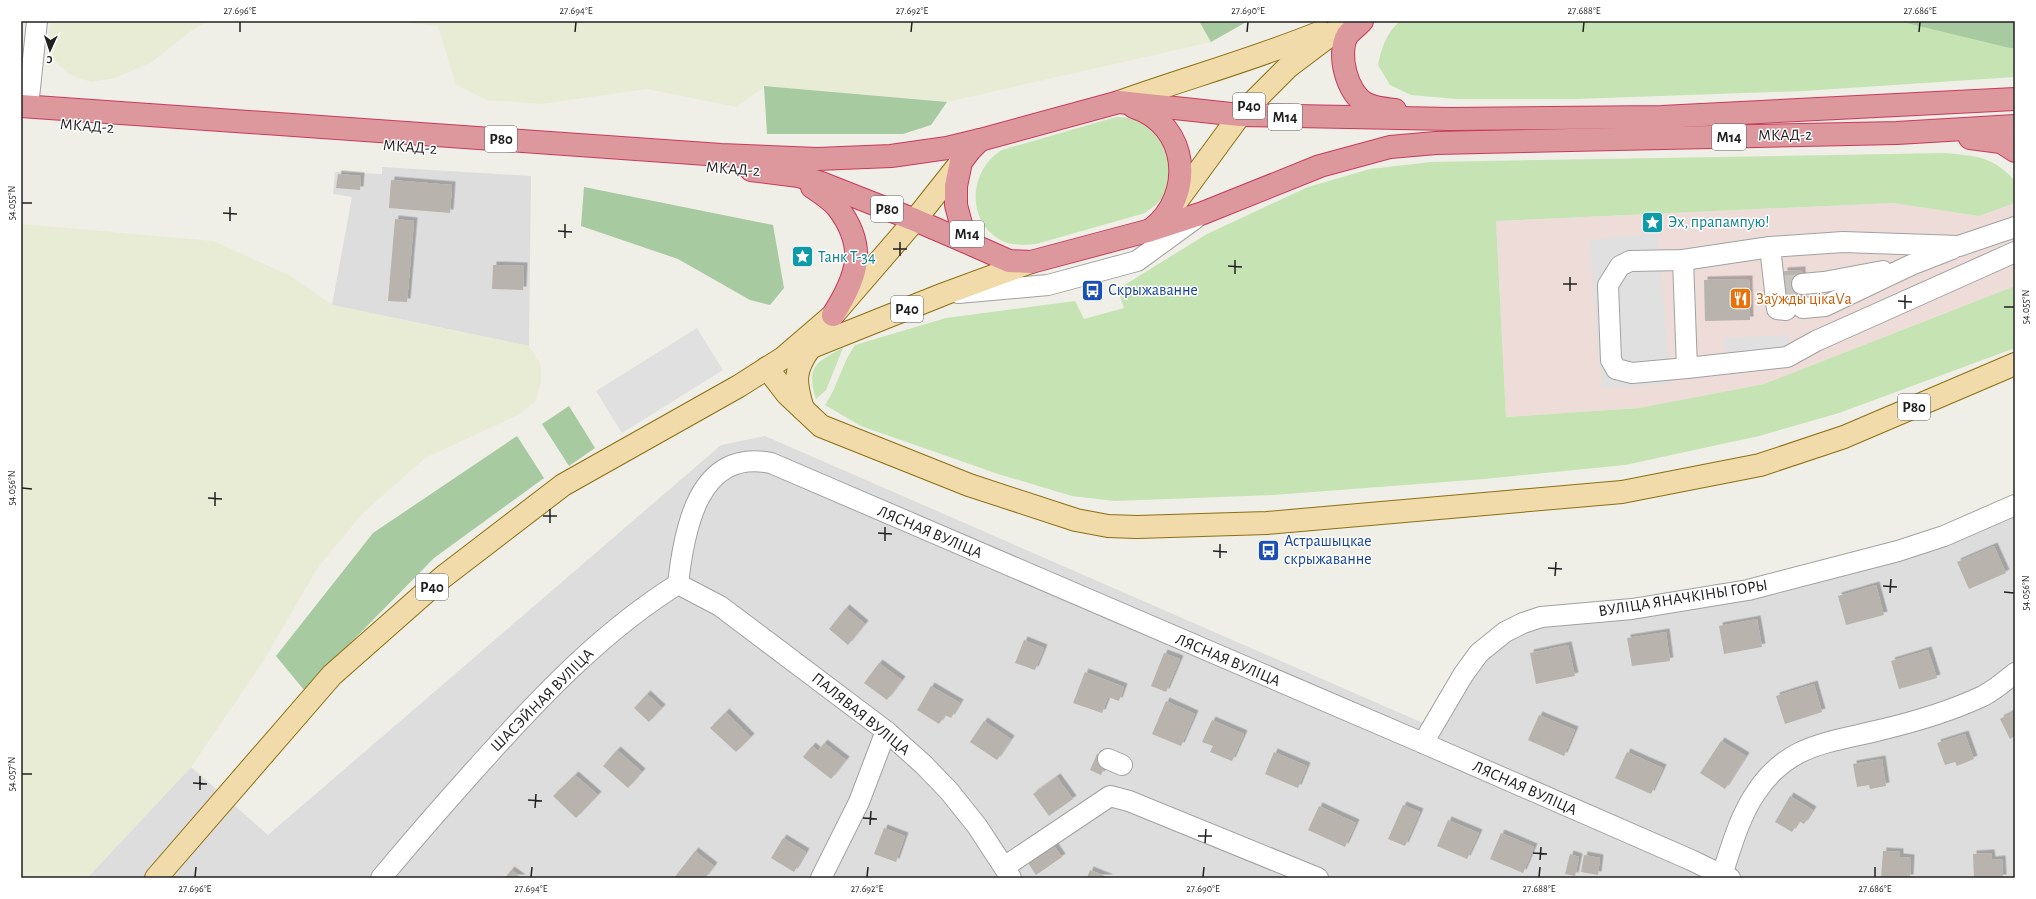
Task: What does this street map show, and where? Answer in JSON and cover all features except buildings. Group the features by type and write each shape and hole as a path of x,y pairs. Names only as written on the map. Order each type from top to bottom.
{"highway":[{"path":"1362,21 1347,37 1344,54 1345,70 1352,92 1365,103 1379,107 1451,119"},
{"name":"М14","path":"1203,214 1151,230 1031,262 1009,261 973,245 961,224 956,205 956,186 961,162 980,140 1119,102 1240,116 1451,119 1662,117 2015,99"},
{"name":"М14","path":"1119,102 1146,111 1168,130 1180,156 1180,185 1170,211 1162,221 1151,230"},
{"name":"Р80","path":"23,112 720,155 817,159 891,156 980,140"},
{"name":"МКАД-2","path":"23,112 742,169 799,176"},
{"name":"МКАД-2","path":"1203,214 1320,166 1390,147 1436,143 1897,133 2015,126"},
{"path":"1897,133 2002,142 2015,151"},
{"name":"Р80","path":"799,176 915,220 973,245"},
{"path":"799,176 838,207 852,230 857,255 854,276 847,292 833,315"}],"main road":[{"name":"Р40","path":"1119,102 1180,80 1287,46 1348,21"},
{"name":"Р40","path":"1170,211 1240,116 1288,67 1348,21"},
{"name":"Р40","path":"775,363 833,315 915,220 961,162"},
{"name":"Р40","path":"156,878 332,675 443,577 563,485 775,363 944,294 1031,262"},
{"path":"803,410 796,385 797,373 801,360 810,348"},
{"name":"Р80","path":"775,363 787,394 821,426 875,449 969,485 1076,520 1108,526 1171,527 1267,523 1622,492 1775,460 1844,437 2015,364"}],"street":[{"path":"23,112 37,21"},
{"path":"944,294 1048,285 1137,260 1203,214"},
{"path":"1770,247 1787,284 1777,309 1794,309 1825,306 1911,265 1959,246 2015,227"},
{"path":"1959,246 1843,242 1770,247 1682,260 1630,261 1620,266 1608,285 1611,360 1616,369 1632,373 1787,357 1816,341 2015,252"},
{"path":"1682,260 1687,368"},
{"path":"1787,284 1824,282 1911,265"},
{"name":"ЛЯСНАЯ ВУЛІЦА","path":"678,584 686,528 704,488 727,467 749,461 771,464 1423,743 1725,877"},
{"name":"ВУЛІЦА ЯНАЧКІНЫ ГОРЫ","path":"1423,743 1463,675 1479,653 1505,632 1523,623 1541,618 1632,608 1748,590 1898,551 1944,536 2015,505"},
{"name":"ПАЛЯВАЯ ВУЛІЦА","path":"678,584 720,606 886,731 924,765 949,791 977,826 1008,872"},
{"name":"ШАСЭЙНАЯ ВУЛІЦА","path":"381,878 427,823 540,697 599,643 655,599 678,584"},
{"path":"1725,877 1746,809 1764,781 1784,762 1801,751 1823,742 1880,730 1920,719 1984,696 2015,673"},
{"path":"821,878 859,802 886,731"},
{"path":"1008,872 1110,796 1129,801 1318,878"}],"shaded area":[{"path":"382,167 531,176 529,346 332,305 352,197 333,194 335,172 382,174"},
{"path":"1893,203 1979,216 2015,203 2015,286 1764,384 1639,408 1506,417 1496,221"},
{"path":"1657,234 1671,383 1602,389 1589,240"},
{"path":"697,328 723,370 622,433 596,391"},
{"path":"1788,335 1789,351 1725,353 1724,338"},
{"path":"765,436 1423,723 1475,645 1591,605 1736,585 1929,535 2015,496 2015,878 87,878 191,767 268,835 721,445"}],"green space":[{"path":"51,21 208,21 188,33 152,62 115,78 91,82 69,74 54,60 48,38"},
{"path":"394,21 1199,21 1211,42 947,102 765,86 736,107 647,89 541,104 487,100 456,85 438,26"},
{"path":"1199,21 1248,21 1211,42"},
{"path":"1400,21 1898,21 2015,48 2015,77 1803,91 1575,99 1457,99 1411,95 1390,85 1378,65 1385,41"},
{"path":"1898,21 2015,21 2015,48 2010,48"},
{"path":"764,86 947,102 931,125 903,134 767,134"},
{"path":"1116,117 1137,120 1146,124 1161,137 1166,146 1171,167 1170,181 1167,191 1156,205 1145,213 1036,244 1021,245 1001,241 987,229 980,218 976,206 976,193 978,180 984,168 992,158 1002,150"},
{"path":"1945,153 1975,157 1999,166 2015,181 2015,203 1979,216 1893,203 1496,221 1506,417 1639,408 1764,384 2015,286 2015,348 1839,413 1759,436 1625,465 1484,479 1273,495 1115,501 1072,496 998,474 861,426 825,405 855,345 946,318 1075,301 1084,319 1124,308 1118,289 1207,234 1308,187 1370,169 1431,162"},
{"path":"584,187 773,225 784,288 770,305 750,300 678,259 581,226"},
{"path":"21,224 213,241 291,276 332,305 529,346 541,365 541,382 535,402 520,414 425,458 363,513 318,567 262,663 191,767 87,878 21,878"},
{"path":"843,348 826,390 816,399 812,379 816,366 826,357"},
{"path":"569,406 595,448 569,466 542,424"},
{"path":"517,436 544,478 434,558 304,690 276,656 373,533"}],"tunnel":[{"path":"1785,285 1802,284"}],"place":[{"name":"Эх, прапампую!","path":"1653,222"},
{"name":"Танк Т-34","path":"802,257"},
{"name":"Скрыжаванне","path":"1093,290"},
{"name":"Заўжды цікаVа","path":"1740,299"},
{"name":"Астрашыцкае скрыжаванне","path":"1269,550"}]}
